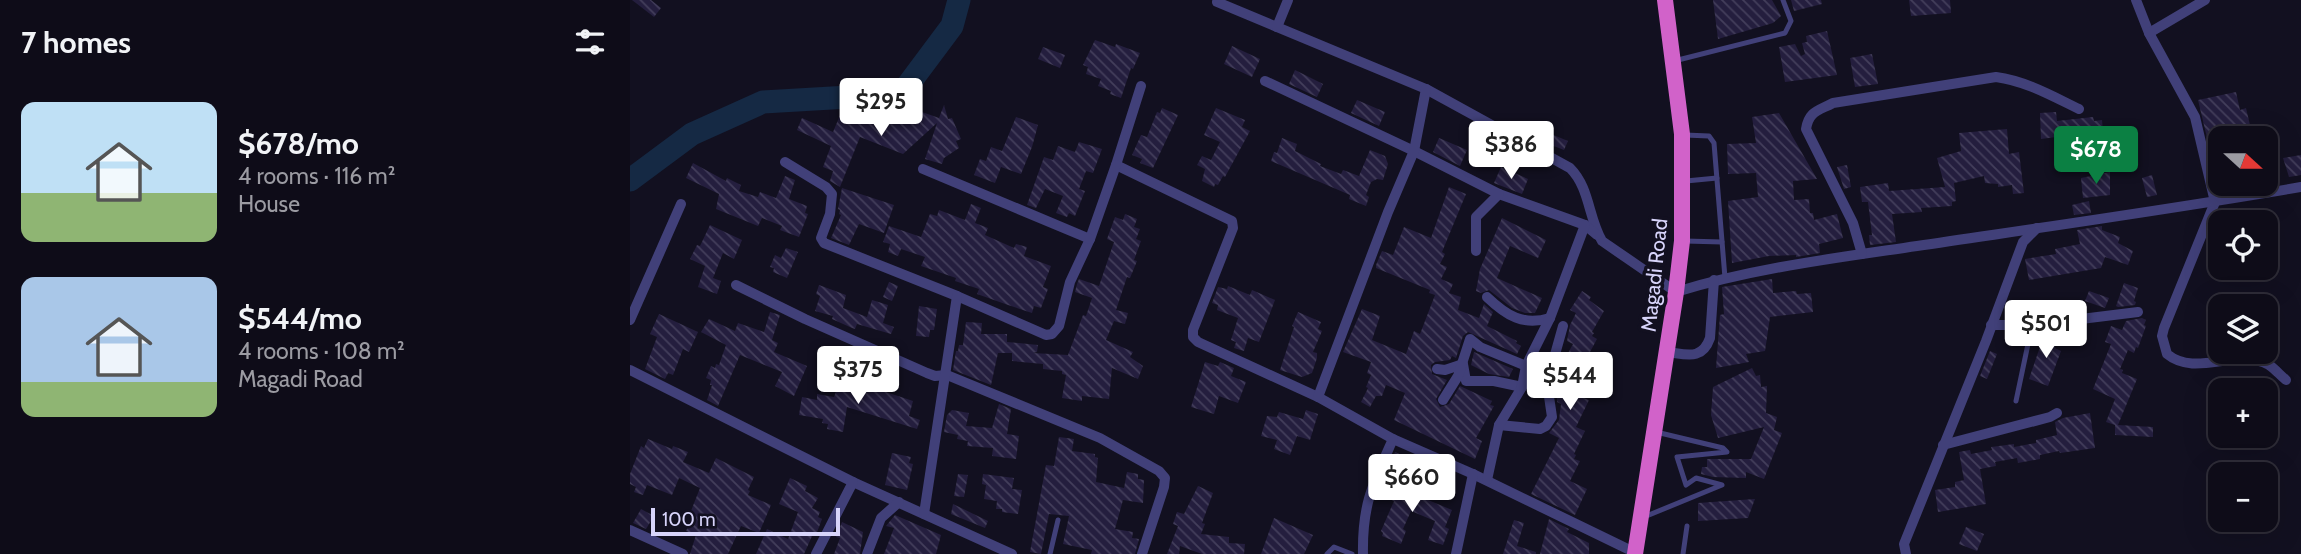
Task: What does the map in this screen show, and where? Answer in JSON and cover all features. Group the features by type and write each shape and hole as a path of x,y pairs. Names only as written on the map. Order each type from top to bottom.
{"highway":[{"name":"Magadi Road","path":"1636,553 1682,241 1682,134 1665,0"}],"street":[{"path":"1277,27 1289,0"},
{"path":"2136,0 2149,33 2195,117 2215,202 2164,328 2164,347 2167,354 2183,363 2238,359 2270,366 2286,380"},
{"path":"2149,33 2205,0"},
{"path":"1217,2 1426,89 1570,167 1585,188 1602,241"},
{"path":"1862,254 1853,223 1806,130 1808,118 1815,112 1833,103 1996,77 2016,80 2079,109"},
{"path":"1265,81 1499,194 1585,225 1602,241 1676,292 1714,280 1862,254 2301,187"},
{"path":"785,162 826,187 832,194 830,214 822,242 1046,335 1052,334 1059,326 1070,282 1090,239 1141,86"},
{"path":"1318,397 1414,151 1426,89"},
{"path":"1116,165 1232,221 1233,228 1193,330 1193,337 1198,342 1318,397 1393,439 1487,480 1636,553"},
{"path":"923,169 1090,239"},
{"path":"1476,251 1476,217 1499,194"},
{"path":"630,320 681,204"},
{"path":"1487,480 1499,425 1524,384 1526,366 1550,318 1585,225"},
{"path":"1906,554 1904,544 2023,242 2038,228"},
{"path":"1667,352 1694,355 1707,347 1714,280"},
{"path":"736,285 927,373 935,376 947,375 1100,439 1159,471 1165,478 1164,487 1142,554"},
{"path":"924,514 957,296"},
{"path":"1487,298 1511,316 1534,322 1550,318"},
{"path":"1992,325 2032,325 2138,312"},
{"path":"1499,425 1540,429 1546,426 1552,416 1547,383 1563,326"},
{"path":"1443,400 1463,365 1470,339 1480,347 1526,366"},
{"path":"1437,369 1445,370 1463,365"},
{"path":"1463,365 1465,381 1547,383"},
{"path":"630,370 853,482 1012,554"},
{"path":"1943,445 2057,413"},
{"path":"1363,554 1363,526 1368,495 1393,439"},
{"path":"1456,554 1474,474"},
{"path":"816,554 853,482"},
{"path":"867,554 881,518 899,502"},
{"path":"630,530 683,554"},
{"path":"989,554 999,548"}],"lane":[{"path":"1674,61 1785,33 1791,21 1783,0"},
{"path":"1682,134 1709,136 1714,143 1725,278"},
{"path":"1682,181 1717,178"},
{"path":"1682,241 1722,242"},
{"path":"2016,401 2032,325"},
{"path":"1641,518 1721,485 1696,478 1686,485 1677,457 1727,452 1723,448 1653,432"},
{"path":"1050,554 1058,520"},
{"path":"1683,554 1687,526"},
{"path":"1327,554 1334,547 1352,554"}],"building":[{"path":"632,0 651,0 661,8 654,17"},
{"path":"1713,0 1772,0 1781,16 1773,23 1718,39"},
{"path":"1791,0 1821,0 1822,4 1794,11"},
{"path":"1909,0 1950,0 1951,13 1911,16"},
{"path":"1827,31 1837,75 1785,82 1779,47 1795,44 1801,56 1805,54 1802,43 1807,42 1806,36"},
{"path":"1095,40 1140,53 1133,69 1131,68 1121,98 1098,86 1101,79 1086,74 1088,67 1083,65"},
{"path":"1232,46 1260,59 1252,77 1224,64"},
{"path":"1043,47 1065,55 1060,68 1038,59"},
{"path":"1872,54 1878,84 1855,87 1850,58"},
{"path":"1295,70 1323,84 1317,97 1289,84"},
{"path":"2236,92 2240,110 2246,108 2250,126 2208,126 2208,142 2198,100"},
{"path":"1357,100 1385,112 1379,126 1351,113"},
{"path":"944,105 948,119 952,118 961,139 956,141 959,148 944,158 942,164 925,159 937,123 903,154 860,137 840,187 830,181 833,171 823,167 831,146 797,130 802,118 833,132 843,108 884,125 920,118 922,112 939,118"},
{"path":"1162,108 1178,115 1153,168 1140,163 1142,159 1132,155 1141,135 1147,137 1157,112 1160,113"},
{"path":"1216,108 1245,120 1242,127 1250,131 1225,177 1214,187 1202,181 1205,169 1197,165 1202,156 1211,160 1220,142 1204,135"},
{"path":"2056,112 2057,121 2093,117 2094,121 2102,120 2103,131 2041,139 2040,113"},
{"path":"1779,113 1817,179 1793,181 1794,200 1809,199 1810,213 1813,213 1814,220 1837,214 1843,238 1819,244 1820,253 1796,257 1769,256 1732,263 1728,201 1758,197 1756,173 1728,174 1727,144 1756,143 1752,117"},
{"path":"1016,117 1038,125 1021,174 1001,167 995,183 974,175 980,159 986,161 991,147 1002,151"},
{"path":"2007,129 2009,154 2019,152 2024,193 2013,194 2012,185 1998,187 1998,184 1985,183 1984,176 1954,183 1956,201 1952,202 1952,206 1921,208 1922,212 1892,214 1896,242 1870,245 1869,235 1872,235 1868,202 1862,202 1860,187 1888,183 1889,191 1945,187 1937,158 1961,151 1959,133"},
{"path":"1544,131 1568,141 1564,150 1541,141"},
{"path":"1282,138 1297,144 1295,151 1321,164 1320,166 1341,174 1343,170 1359,176 1370,150 1385,156 1388,164 1383,180 1371,182 1366,195 1369,197 1366,206 1349,199 1350,195 1271,161"},
{"path":"1439,138 1467,150 1460,166 1433,152"},
{"path":"1079,142 1102,149 1093,173 1086,171 1079,189 1085,191 1075,216 1069,213 1067,217 1056,213 1063,196 1045,189 1036,208 1027,205 1044,157 1053,160 1058,146 1075,152"},
{"path":"2301,155 2301,175 2289,177 2283,158"},
{"path":"693,163 726,181 727,178 741,185 739,191 758,197 760,192 776,198 785,176 795,180 789,199 807,206 805,213 808,214 799,237 780,230 782,226 762,218 758,226 716,209 719,194 686,178"},
{"path":"1847,165 1851,187 1844,189 1837,167"},
{"path":"1501,167 1528,179 1522,194 1494,183"},
{"path":"2110,172 2110,195 2083,198 2081,178"},
{"path":"2152,175 2157,195 2147,197 2142,178"},
{"path":"1449,187 1466,194 1442,252 1445,254 1440,264 1447,267 1441,279 1453,284 1449,293 1461,297 1458,310 1479,318 1484,304 1493,312 1487,326 1517,341 1521,346 1517,354 1468,332 1463,336 1456,358 1452,356 1450,360 1431,365 1432,374 1447,380 1436,399 1440,407 1449,404 1460,386 1492,401 1490,405 1494,406 1476,438 1482,441 1475,459 1394,420 1405,393 1386,385 1382,396 1376,396 1370,407 1361,402 1368,388 1366,387 1371,375 1367,373 1371,362 1343,352 1362,309 1380,316 1372,340 1406,354 1414,331 1420,334 1435,295 1429,293 1430,290 1376,268 1376,265 1382,251 1393,255 1404,227 1431,238"},
{"path":"842,188 894,205 884,233 859,224 849,245 831,238 841,215 838,209"},
{"path":"2089,201 2091,213 2074,215 2072,205"},
{"path":"971,204 981,208 975,223 988,228 985,235 1014,248 1016,244 1027,247 1024,256 1051,266 1043,287 1048,289 1041,308 1034,306 1032,313 977,294 979,289 921,266 925,257 901,249 898,256 888,252 890,244 883,242 889,226 921,237 930,214 937,216 939,210 965,220"},
{"path":"1125,214 1137,219 1134,227 1140,229 1136,239 1141,241 1134,260 1137,261 1130,278 1127,277 1116,310 1128,313 1125,324 1114,321 1106,340 1133,352 1130,357 1143,366 1138,379 1112,368 1109,399 1082,396 1082,401 1062,398 1066,375 1062,374 1062,371 1043,369 1043,364 1012,361 1012,353 998,353 991,385 953,370 956,351 959,345 963,345 966,322 982,323 981,334 1007,334 1007,342 1038,345 1037,352 1033,353 1068,355 1092,298 1075,292 1079,279 1099,286 1114,242 1107,239 1115,217 1123,220"},
{"path":"1502,218 1546,240 1538,258 1510,246 1497,278 1542,298 1535,313 1525,313 1512,308 1489,290 1481,293 1476,291 1480,269"},
{"path":"710,225 742,240 734,259 723,253 713,278 721,281 717,294 698,287 705,266 690,259"},
{"path":"2102,226 2102,230 2120,237 2118,243 2133,251 2128,265 2105,257 2101,268 2029,280 2025,259 2056,254 2055,249 2080,244 2077,230"},
{"path":"786,248 798,252 787,278 773,272 774,268 770,267 775,255 781,258"},
{"path":"1772,279 1773,293 1811,293 1813,312 1770,317 1765,351 1746,354 1749,362 1716,368 1720,315 1724,314 1722,287"},
{"path":"889,282 898,286 892,301 883,297"},
{"path":"2124,283 2138,288 2134,301 2136,302 2135,305 2118,307 2116,306"},
{"path":"819,285 846,295 843,308 867,317 872,300 888,305 883,323 894,327 891,334 857,324 855,329 832,319 833,316 815,311 820,296 816,294"},
{"path":"1228,286 1250,295 1252,290 1275,300 1259,342 1248,338 1244,351 1234,348 1236,342 1231,340 1238,318 1217,310 1218,305 1212,303 1218,287 1227,289"},
{"path":"1582,291 1604,311 1592,332 1592,336 1597,339 1583,365 1593,370 1581,392 1585,394 1583,398 1589,400 1576,427 1585,431 1574,454 1574,459 1580,461 1570,481 1587,489 1575,515 1531,494 1559,438 1549,433 1559,420 1561,404 1557,402 1557,398 1566,378 1565,374 1558,371 1573,344 1567,341 1576,313 1570,310"},
{"path":"2089,291 2109,298 2105,308 2085,301"},
{"path":"919,306 937,309 934,330 930,330 929,337 916,336"},
{"path":"770,312 780,315 772,340 778,343 774,352 807,366 794,396 775,386 782,372 740,355 718,406 707,400 712,385 711,380 706,378 711,366 715,368 716,364 719,365 726,345 701,332 709,319 735,331 738,323 764,332"},
{"path":"1298,312 1321,322 1318,329 1322,331 1313,352 1317,353 1317,358 1312,373 1302,377 1280,370"},
{"path":"659,314 698,332 689,352 683,349 673,375 668,373 665,379 645,369 657,337 650,334"},
{"path":"2142,318 2146,320 2146,326 2138,348 2136,347 2134,353 2128,350 2120,369 2123,370 2122,373 2137,379 2118,425 2153,427 2153,437 2115,435 2115,425 2106,422 2115,399 2093,389 2111,344 2105,342 2111,326 2122,330 2126,321"},
{"path":"2045,332 2057,337 2055,348 2061,351 2048,386 2029,379"},
{"path":"850,347 886,364 882,373 846,357"},
{"path":"1990,351 1997,354 1987,379 1980,376"},
{"path":"823,352 844,359 837,379 820,373"},
{"path":"1474,352 1513,369 1509,377 1489,374 1471,365"},
{"path":"1205,362 1218,366 1220,362 1234,368 1231,376 1246,382 1238,403 1219,396 1214,414 1191,407"},
{"path":"1752,368 1756,376 1760,375 1761,387 1767,386 1766,413 1777,417 1774,430 1782,433 1764,479 1746,472 1746,478 1701,474 1702,467 1707,467 1707,459 1751,459 1764,427 1718,438 1711,415 1713,387"},
{"path":"841,377 913,401 909,416 920,420 917,429 847,407 843,432 827,429 828,424 822,423 823,419 799,415 802,397 817,400 817,394 834,397"},
{"path":"999,404 1011,409 1007,434 1019,436 1016,459 992,456 993,448 967,446 968,441 957,439 958,435 944,432 947,415 952,410 969,413 966,426 992,428"},
{"path":"1306,410 1318,414 1310,440 1297,436 1290,455 1274,449 1277,440 1261,436 1267,416 1277,417 1279,412 1303,419"},
{"path":"2090,413 2095,448 2059,451 2040,455 2040,459 2018,463 2017,458 1995,462 1996,466 1980,469 1986,504 1938,512 1935,490 1955,487 1955,482 1964,480 1959,452 1970,450 1971,454 1992,450 1991,447 2036,443 2036,440 2057,435 2055,422"},
{"path":"1059,437 1074,439 1072,451 1095,454 1098,458 1096,482 1124,488 1127,472 1138,474 1138,479 1144,480 1143,503 1123,500 1115,529 1133,532 1132,538 1139,539 1135,554 1091,554 1092,550 1063,544 1069,516 1049,514 1041,554 1030,552 1046,465 1054,466"},
{"path":"648,439 688,452 683,462 709,473 716,458 754,477 748,495 771,505 759,533 741,526 728,554 690,554 696,535 686,531 700,488 679,478 672,495 647,485 643,495 634,492 636,487 630,484 630,474 641,446 644,448"},
{"path":"1395,452 1424,465 1420,477 1390,465"},
{"path":"892,453 911,457 909,463 913,464 907,490 885,485"},
{"path":"958,474 968,475 964,497 954,496"},
{"path":"983,474 1014,478 1012,489 1022,490 1018,514 1002,512 1002,509 996,509 997,501 984,499 986,485 982,484"},
{"path":"790,478 807,486 805,491 818,498 812,508 820,512 818,517 822,519 816,535 813,534 804,554 756,554 767,529 788,539 798,512 779,504"},
{"path":"1383,481 1452,510 1445,527 1449,529 1443,545 1428,540 1435,521 1411,511 1403,529 1406,531 1401,544 1382,536 1381,531 1394,501 1379,495"},
{"path":"1198,486 1213,493 1202,523 1205,524 1201,534 1229,537 1229,543 1245,544 1244,554 1202,554 1180,546 1179,554 1167,554 1178,526 1173,524 1177,512 1184,514"},
{"path":"1755,499 1748,518 1698,521 1698,503"},
{"path":"953,504 988,521 985,528 951,514"},
{"path":"641,509 654,516 646,529 633,523"},
{"path":"895,515 941,535 936,554 884,554 894,528 886,526"},
{"path":"1274,518 1313,535 1304,554 1261,554"},
{"path":"1549,519 1589,543 1589,554 1540,554"},
{"path":"1514,520 1524,523 1517,546 1536,554 1503,554"},
{"path":"842,522 863,532 860,554 834,554 840,538 836,537"},
{"path":"1966,527 1984,534 1977,551 1959,544"}],"waterway":[{"path":"630,180 692,134 763,102 866,96 905,89 952,26 959,0"}]}
